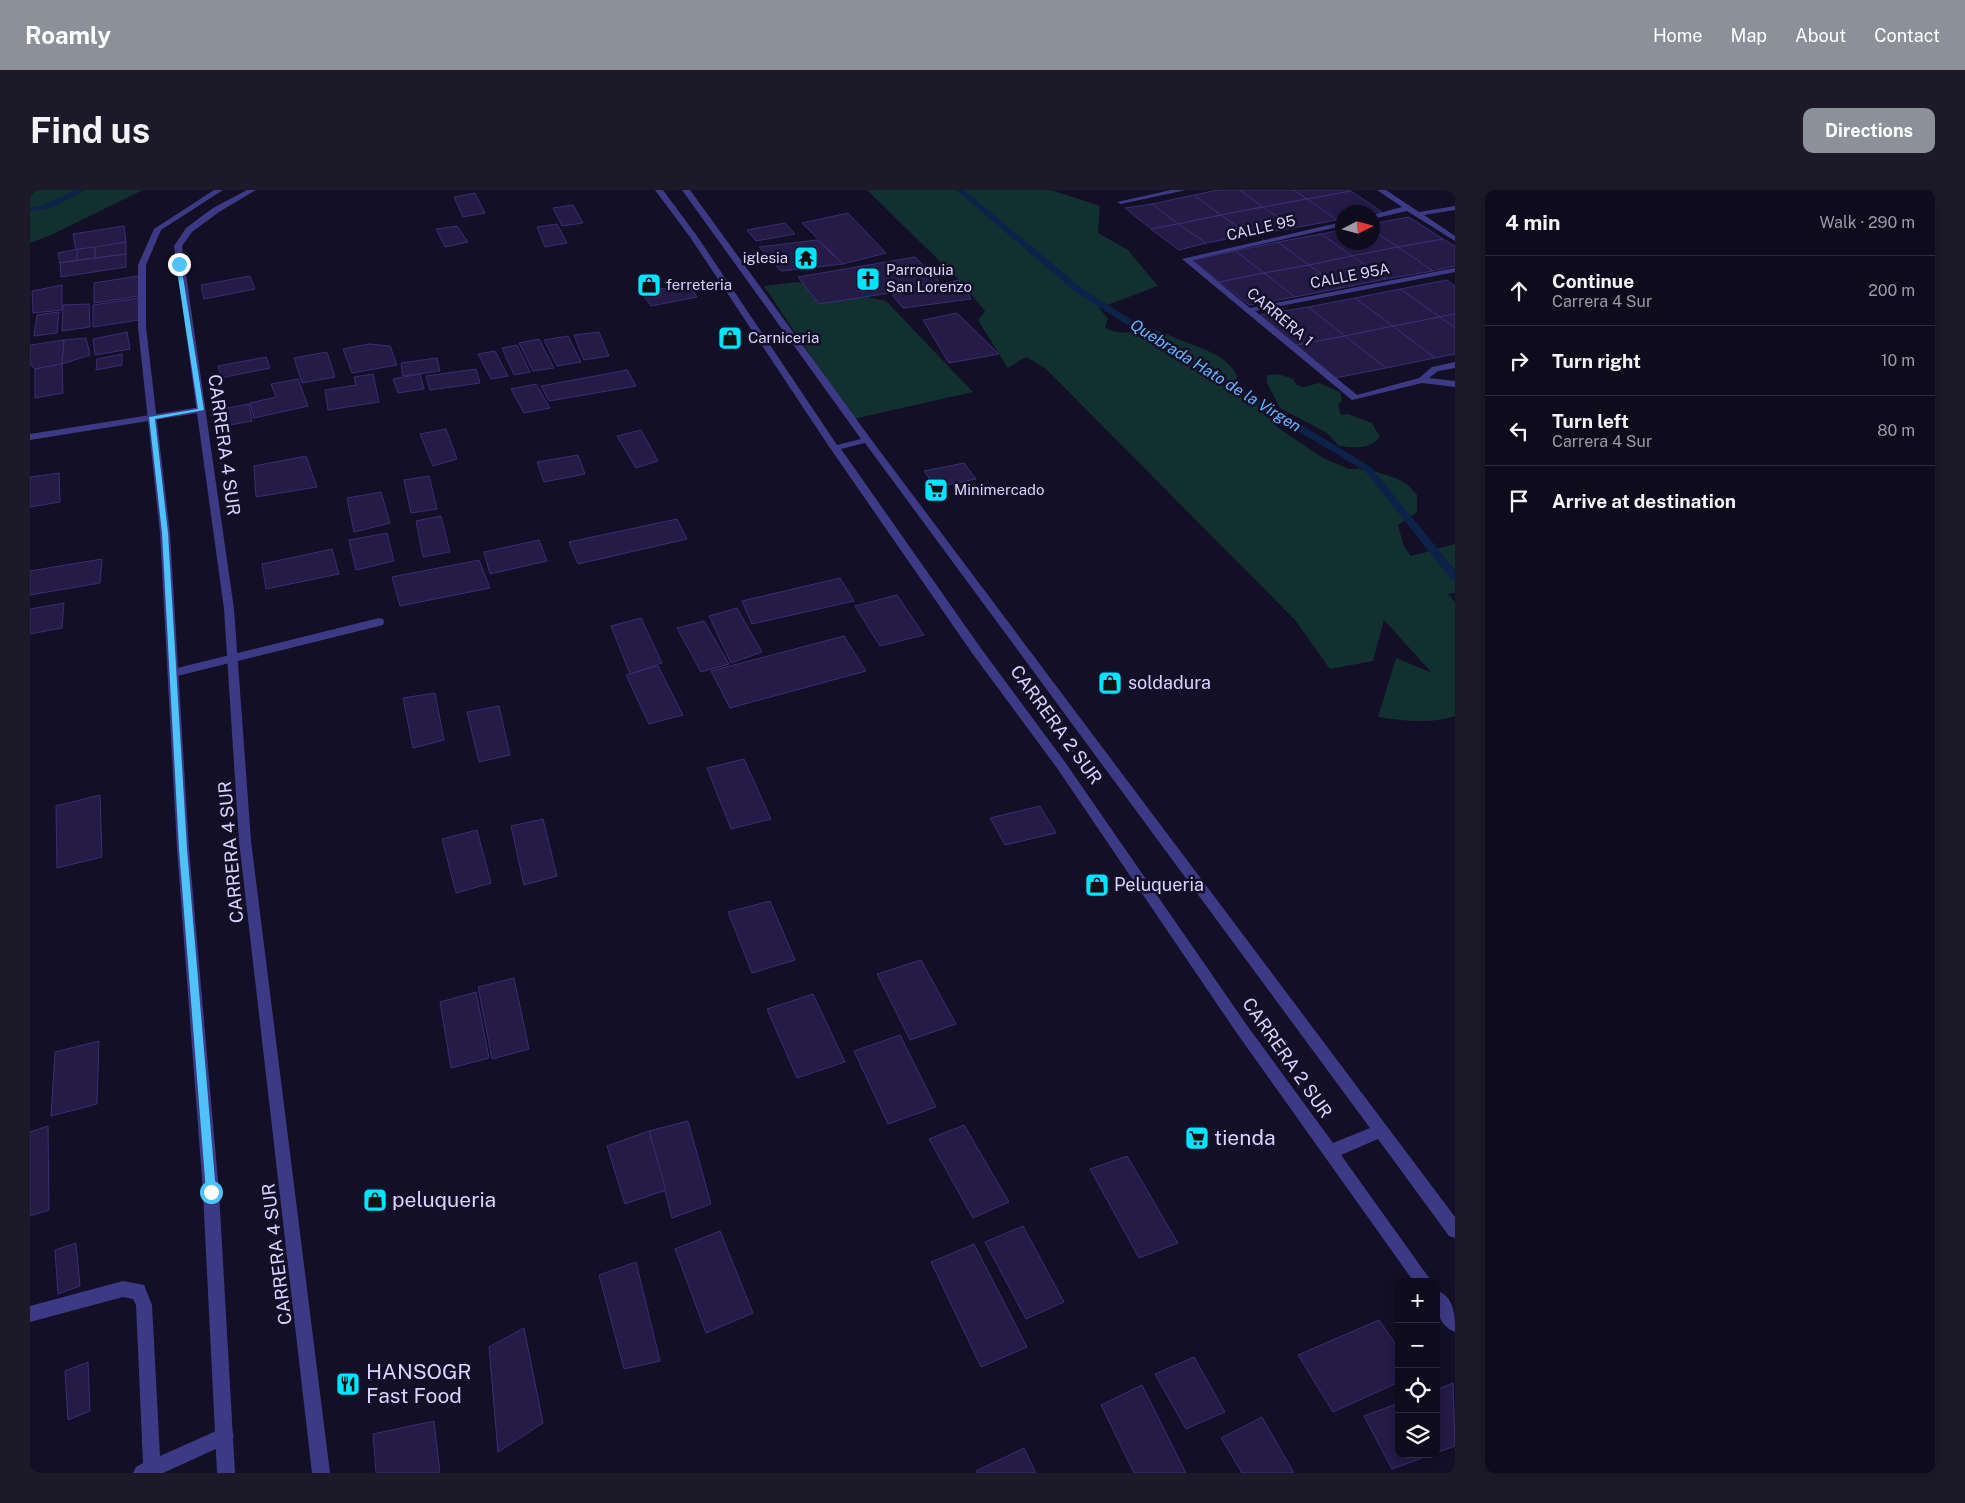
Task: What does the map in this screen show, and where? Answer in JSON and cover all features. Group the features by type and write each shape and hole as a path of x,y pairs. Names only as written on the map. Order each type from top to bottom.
{"street":[{"path":"220,190 158,228 142,265 142,327 165,533 183,849 211,1192 226,1473"},
{"name":"CARRERA 4 SUR","path":"252,190 216,210 189,230 178,246 179,264 229,609 245,841 321,1473"},
{"name":"CARRERA 2 SUR","path":"658,190 693,236 835,448 976,650 1061,765 1241,1028 1421,1278"},
{"name":"CARRERA 2 SUR","path":"686,190 867,440 1455,1230"},
{"path":"1121,202 1182,190"},
{"path":"1381,190 1455,239"},
{"path":"1380,215 1409,208"},
{"path":"1418,214 1455,208"},
{"name":"CALLE 95","path":"1186,259 1335,226"},
{"name":"CARRERA 1","path":"1186,259 1355,398 1422,380"},
{"name":"CALLE 95A","path":"1250,310 1455,270"},
{"path":"1422,380 1435,369 1455,365"},
{"path":"1435,369 1455,385"},
{"path":"1422,380 1455,385"},
{"path":"30,437 201,410"},
{"path":"835,448 867,440"},
{"path":"173,673 379,622"},
{"path":"1330,1152 1380,1131"},
{"path":"30,1314 123,1289 138,1291 144,1305 147,1471 225,1436"},
{"path":"1440,1303 1455,1324"}],"green space":[{"path":"30,190 143,190 51,235 30,243"},
{"path":"867,190 1051,190 1100,206 1098,233 1128,250 1158,286 1099,308 1108,319 1105,327 1118,332 1152,330 1161,332 1220,357 1234,371 1238,380 1239,391 1265,407 1277,427 1323,458 1349,469 1368,469 1398,479 1408,485 1417,495 1417,512 1398,525 1404,546 1411,556 1455,544 1455,593 1448,594 1455,602 1455,716 1427,721 1407,721 1378,717 1396,658 1432,673 1384,620 1373,661 1330,669 1295,620 1045,368 1026,357 1008,368 978,320 985,311 959,280"},
{"path":"797,282 886,301 973,392 853,419 764,286"},
{"path":"1278,374 1293,379 1297,385 1303,387 1319,383 1340,392 1342,400 1338,406 1341,415 1348,414 1372,423 1380,437 1366,446 1339,446 1327,433 1280,408 1267,383 1267,375"}],"building":[{"path":"1218,190 1240,190 1263,207 1221,215 1194,195"},
{"path":"1240,190 1294,190 1307,199 1263,207"},
{"path":"1294,190 1349,190 1351,191 1307,199"},
{"path":"1351,191 1372,205 1335,205 1335,219 1307,199"},
{"path":"475,193 485,213 463,217 454,197"},
{"path":"1194,195 1221,215 1178,224 1152,204"},
{"path":"1307,199 1335,220 1293,228 1263,207"},
{"path":"1152,204 1178,224 1151,229 1125,208"},
{"path":"573,205 583,223 562,226 553,208"},
{"path":"1263,207 1293,228 1249,235 1221,215"},
{"path":"848,213 886,253 843,264 802,223"},
{"path":"1221,215 1249,235 1206,243 1178,224"},
{"path":"1409,217 1443,239 1398,247 1380,235 1380,222"},
{"path":"785,223 795,234 756,241 747,230"},
{"path":"557,224 567,243 545,247 537,227"},
{"path":"1178,224 1206,243 1179,250 1151,229"},
{"path":"124,226 126,242 76,251 73,234"},
{"path":"457,226 468,242 445,247 436,229"},
{"path":"1335,231 1335,244 1321,234"},
{"path":"1321,234 1335,244 1335,250 1344,250 1352,256 1309,265 1278,242"},
{"path":"1380,235 1398,247 1352,256 1344,250 1380,250"},
{"path":"1443,239 1455,246 1455,266 1433,271 1398,247"},
{"path":"817,240 843,264 781,271 759,247"},
{"path":"126,242 126,254 95,258 95,247"},
{"path":"1278,242 1309,265 1264,273 1235,251"},
{"path":"95,247 95,258 76,260 78,249"},
{"path":"1398,247 1433,271 1386,279 1352,256"},
{"path":"78,249 76,260 60,263 58,253"},
{"path":"1235,251 1264,273 1220,282 1192,260"},
{"path":"126,254 126,267 61,277 60,263"},
{"path":"1352,256 1386,279 1341,288 1309,265"},
{"name":"Parroquia San Lorenzo","path":"915,257 939,281 890,293 819,304 798,277"},
{"path":"1309,265 1341,288 1295,297 1264,273"},
{"path":"1264,273 1295,297 1249,305 1220,282"},
{"path":"138,276 139,296 94,303 94,283"},
{"path":"250,276 255,289 204,299 201,285"},
{"path":"959,280 971,299 903,308 892,295"},
{"path":"1447,280 1455,286 1455,314 1440,317 1400,289"},
{"path":"687,284 697,297 651,306 642,293"},
{"path":"62,285 62,310 33,313 32,291"},
{"path":"1400,289 1440,317 1393,326 1355,298"},
{"path":"138,298 139,320 93,327 93,305"},
{"path":"1355,298 1393,326 1345,336 1308,307"},
{"path":"89,304 90,327 62,331 63,305"},
{"path":"1308,307 1345,336 1296,345 1260,315"},
{"path":"59,312 57,333 34,336 37,315"},
{"path":"957,313 999,354 949,363 923,320"},
{"path":"1455,314 1455,328 1440,317"},
{"path":"1440,317 1455,328 1455,354 1435,358 1393,326"},
{"path":"1393,326 1435,358 1386,368 1345,336"},
{"path":"127,332 130,349 95,355 93,339"},
{"path":"599,332 609,356 584,360 574,335"},
{"path":"568,336 581,362 557,366 544,340"},
{"path":"1345,336 1386,368 1335,378 1296,345"},
{"path":"86,338 90,355 62,364 64,340"},
{"path":"539,339 554,368 533,371 519,343"},
{"path":"64,340 62,364 35,369 30,364 30,345"},
{"path":"369,344 390,346 397,365 352,373 343,349"},
{"path":"517,345 530,372 514,375 502,348"},
{"path":"495,351 508,376 491,379 478,354"},
{"path":"327,352 335,377 302,383 294,358"},
{"path":"122,354 122,365 96,370 97,359"},
{"path":"266,357 270,368 221,378 218,366"},
{"path":"437,358 440,371 403,376 401,363"},
{"path":"62,364 63,393 35,398 35,369"},
{"path":"476,369 480,383 430,390 426,376"},
{"path":"627,370 636,386 549,401 541,386"},
{"path":"373,374 379,402 328,410 325,390 356,385 354,377"},
{"path":"420,374 424,389 398,393 393,379"},
{"path":"298,379 308,406 254,418 250,403 276,397 271,384"},
{"path":"536,384 550,408 524,413 511,389"},
{"path":"249,404 252,421 224,426 222,409"},
{"path":"446,429 457,459 433,466 420,434"},
{"path":"641,430 658,461 636,468 617,436"},
{"path":"578,455 585,474 544,482 537,462"},
{"path":"306,456 317,487 256,497 254,466"},
{"path":"964,463 976,479 936,487 924,471"},
{"path":"59,473 60,502 30,507 30,477"},
{"path":"429,476 437,509 411,513 404,480"},
{"path":"381,492 390,523 354,532 347,498"},
{"path":"441,516 450,552 423,557 416,521"},
{"path":"677,519 687,539 578,564 569,542"},
{"path":"387,533 394,561 356,570 349,540"},
{"path":"539,540 547,561 490,574 484,552"},
{"path":"332,549 339,574 266,589 262,564"},
{"path":"102,559 100,583 30,595 30,571"},
{"path":"479,560 490,588 400,606 392,577"},
{"path":"840,578 854,601 752,624 742,601"},
{"path":"897,595 924,635 880,646 855,606"},
{"path":"64,603 62,628 30,634 30,609"},
{"path":"737,608 762,652 731,663 709,616"},
{"path":"641,618 662,663 630,674 611,626"},
{"path":"704,621 729,664 701,672 677,628"},
{"path":"844,636 866,671 730,708 711,671"},
{"path":"658,666 683,715 649,724 626,675"},
{"path":"435,693 444,740 413,748 403,698"},
{"path":"499,706 510,755 479,762 467,712"},
{"path":"744,759 771,819 731,829 707,768"},
{"path":"100,795 102,857 57,868 56,806"},
{"path":"1040,806 1056,833 1005,845 990,818"},
{"path":"543,819 557,876 524,885 511,826"},
{"path":"477,830 491,883 456,893 442,839"},
{"path":"770,901 795,960 752,973 728,912"},
{"path":"921,960 956,1024 910,1040 877,974"},
{"path":"514,978 529,1049 492,1059 478,987"},
{"path":"476,992 489,1058 451,1068 440,1002"},
{"path":"813,994 845,1062 797,1078 767,1009"},
{"path":"900,1035 936,1107 888,1124 854,1051"},
{"path":"99,1041 97,1104 51,1116 55,1052"},
{"path":"688,1121 711,1204 672,1218 649,1131"},
{"path":"964,1125 1009,1202 973,1218 929,1139"},
{"path":"48,1126 49,1210 30,1216 30,1132"},
{"path":"649,1131 666,1190 625,1204 607,1146"},
{"path":"1127,1156 1178,1243 1139,1258 1090,1169"},
{"path":"1023,1226 1064,1302 1026,1319 985,1242"},
{"path":"720,1231 753,1313 706,1333 675,1249"},
{"path":"76,1243 80,1286 58,1294 55,1250"},
{"path":"974,1244 1027,1347 981,1367 931,1262"},
{"path":"636,1262 660,1361 624,1369 599,1275"},
{"path":"1379,1320 1395,1343 1395,1384 1333,1412 1298,1355"},
{"path":"524,1328 543,1423 498,1452 489,1347"},
{"path":"1194,1357 1225,1412 1186,1429 1155,1374"},
{"path":"88,1362 90,1411 68,1420 65,1371"},
{"path":"1453,1383 1455,1446 1440,1452 1440,1413 1440,1388"},
{"path":"1142,1385 1186,1473 1134,1473 1101,1405"},
{"path":"1395,1404 1395,1458 1422,1458 1392,1469 1364,1416"},
{"path":"1262,1417 1294,1473 1242,1473 1221,1438"},
{"path":"434,1421 440,1473 376,1473 373,1434"},
{"path":"1024,1448 1036,1473 977,1473 976,1471"}],"waterway":[{"path":"30,210 48,206 82,190"},
{"name":"Quebrada Hato de la Virgen","path":"960,190 1080,291 1215,377 1368,469 1455,577"}],"place":[{"name":"iglesia","path":"806,258"},
{"name":"Parroquia San Lorenzo","path":"868,279"},
{"name":"ferreteria","path":"649,285"},
{"name":"Carniceria","path":"730,338"},
{"name":"Minimercado","path":"936,490"},
{"name":"soldadura","path":"1110,683"},
{"name":"Peluqueria","path":"1097,885"},
{"name":"tienda","path":"1197,1138"},
{"name":"peluqueria","path":"375,1200"},
{"name":"HANSOGR Fast Food","path":"348,1384"}],"route":[{"path":"179,264 196,366 201,410 152,417 165,533 183,849 211,1192"}]}
